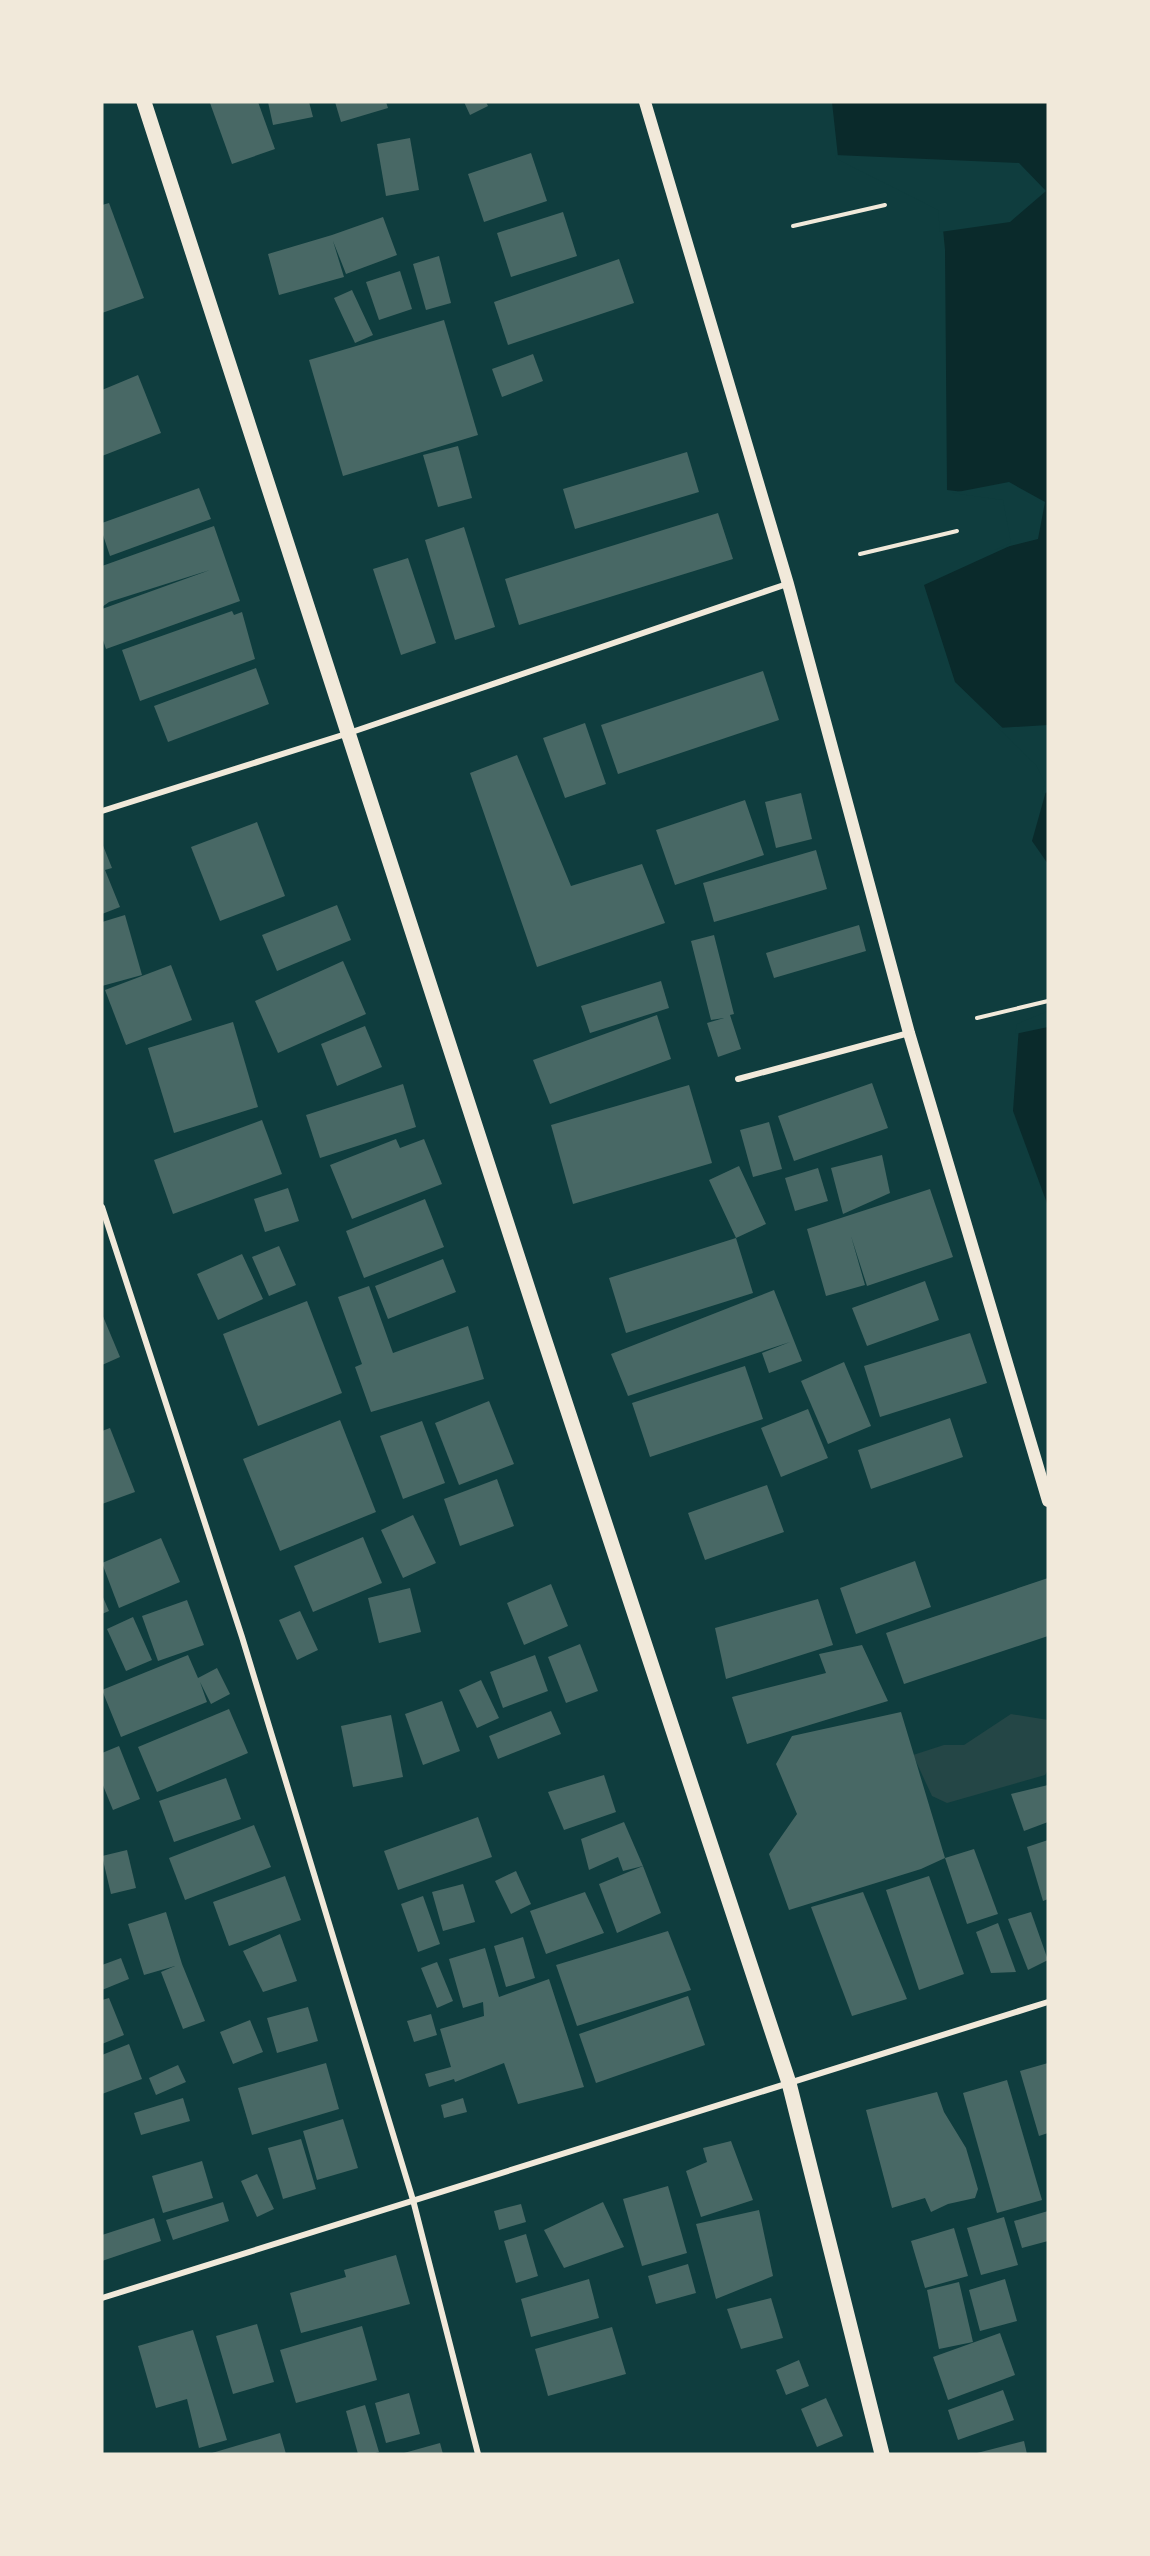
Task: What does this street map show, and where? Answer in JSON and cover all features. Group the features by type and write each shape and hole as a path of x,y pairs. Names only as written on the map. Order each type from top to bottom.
{"main road":[{"path":"144,102 535,1312 789,2083 882,2454"},
{"path":"645,102 788,584 909,1033 1048,1501"}],"street":[{"path":"102,811 348,733 788,584"},
{"path":"738,1079 909,1033"},
{"path":"102,1207 242,1637 413,2200 478,2454"},
{"path":"102,2298 1048,2002"}],"path":[{"path":"793,226 885,205"},
{"path":"860,554 957,531"},
{"path":"977,1018 1048,1001"}],"shaded area":[{"path":"832,102 1048,102 1048,782 1039,763 955,682 924,585 1014,544 1005,497 947,490 945,250 941,208 838,157"},
{"path":"1048,784 1048,864 1032,841"},
{"path":"1048,1014 1048,1206 1013,1111 1019,1026"},
{"path":"1011,1714 1048,1720 1048,1770 1045,1775 947,1803 932,1796 913,1755 944,1745 964,1745"}],"pier":[{"path":"835,155 1019,163 1046,191 1010,222 940,232 938,210 837,159"},
{"path":"1009,482 1045,502 1038,539 994,550 1011,543 1003,500 952,493"},
{"path":"1048,725 1048,792 1042,794 1045,783 1036,765 998,728"},
{"path":"1048,1011 1048,1027 1015,1034 1017,1024"}],"building":[{"path":"258,102 275,149 232,164 210,103"},
{"path":"268,102 309,102 313,117 273,125"},
{"path":"335,102 386,102 388,108 341,122"},
{"path":"464,102 486,102 488,106 470,115"},
{"path":"410,138 419,190 386,196 377,144"},
{"path":"531,153 547,201 484,222 468,174"},
{"path":"109,203 144,298 102,313 102,205"},
{"path":"563,212 577,256 511,277 497,233"},
{"path":"383,217 397,255 346,274 333,241 344,277 279,295 268,254"},
{"path":"439,256 451,303 426,310 413,264"},
{"path":"619,259 634,303 508,345 494,302"},
{"path":"400,271 412,309 379,320 366,282"},
{"path":"352,290 373,335 355,343 334,298"},
{"path":"444,320 478,435 343,476 309,360"},
{"path":"533,354 543,381 502,397 492,369"},
{"path":"138,375 161,433 102,456 102,390"},
{"path":"458,446 472,498 438,507 423,455"},
{"path":"687,452 699,492 575,529 563,489"},
{"path":"199,488 211,519 110,556 102,532 102,523"},
{"path":"718,513 733,559 519,625 505,579"},
{"path":"214,526 240,601 106,649 102,637 102,609 210,570 109,602 102,607 102,566"},
{"path":"464,527 495,627 455,640 425,540"},
{"path":"408,558 436,643 401,655 373,569"},
{"path":"232,611 234,615 242,612 255,659 140,701 122,650"},
{"path":"256,668 269,704 168,742 154,706"},
{"path":"763,671 779,720 618,774 601,725"},
{"path":"585,723 606,784 565,798 543,738"},
{"path":"517,755 571,886 642,864 665,923 537,967 470,773"},
{"path":"801,793 812,839 776,848 765,802"},
{"path":"745,800 764,855 675,885 656,830"},
{"path":"257,822 285,896 220,921 191,847"},
{"path":"102,843 112,868 105,870 120,907 102,914"},
{"path":"816,850 827,889 714,922 703,883"},
{"path":"337,905 351,940 277,971 262,935"},
{"path":"125,915 142,975 102,986 102,922"},
{"path":"859,925 866,951 774,978 766,953"},
{"path":"714,935 734,1014 730,1015 741,1049 718,1057 707,1023 724,1018 711,1020 691,941"},
{"path":"343,961 366,1014 278,1053 255,1001"},
{"path":"171,965 192,1020 126,1045 105,990"},
{"path":"661,981 669,1008 590,1033 581,1006"},
{"path":"657,1015 671,1059 550,1104 533,1060"},
{"path":"233,1022 258,1107 174,1133 148,1048"},
{"path":"365,1026 382,1067 337,1086 321,1044"},
{"path":"872,1083 888,1128 794,1161 778,1116"},
{"path":"403,1084 416,1127 320,1158 306,1115"},
{"path":"689,1085 712,1163 573,1204 551,1125"},
{"path":"262,1120 282,1174 173,1214 154,1160"},
{"path":"769,1122 782,1169 753,1177 740,1130"},
{"path":"396,1139 400,1148 424,1139 442,1184 352,1219 330,1165"},
{"path":"882,1155 890,1193 843,1214 831,1168"},
{"path":"739,1166 766,1224 736,1238 709,1180"},
{"path":"818,1168 828,1201 795,1211 785,1178"},
{"path":"288,1188 299,1221 265,1232 254,1199"},
{"path":"930,1189 953,1257 867,1286 851,1236 865,1285 826,1296 807,1229"},
{"path":"425,1199 444,1247 364,1278 346,1231"},
{"path":"736,1238 753,1293 626,1333 609,1278"},
{"path":"279,1246 296,1285 269,1296 252,1257"},
{"path":"242,1254 263,1299 218,1320 197,1274"},
{"path":"443,1259 456,1292 388,1319 375,1286"},
{"path":"925,1281 939,1320 867,1346 852,1308"},
{"path":"369,1286 393,1353 468,1326 484,1379 371,1412 355,1367 362,1364 338,1297"},
{"path":"774,1290 802,1361 769,1373 762,1353 790,1342 628,1396 611,1354"},
{"path":"307,1301 342,1393 258,1426 223,1334"},
{"path":"102,1314 120,1357 102,1365"},
{"path":"970,1333 987,1383 880,1417 864,1366"},
{"path":"844,1362 871,1426 828,1444 801,1381"},
{"path":"745,1366 763,1419 650,1457 632,1403"},
{"path":"489,1401 514,1464 459,1485 435,1423"},
{"path":"808,1409 828,1458 781,1477 761,1428"},
{"path":"950,1418 963,1457 871,1489 858,1450"},
{"path":"340,1420 376,1512 280,1551 243,1459"},
{"path":"422,1421 445,1483 403,1499 380,1436"},
{"path":"110,1428 135,1492 102,1504 102,1431"},
{"path":"497,1479 514,1526 460,1546 444,1499"},
{"path":"767,1485 784,1532 705,1560 688,1513"},
{"path":"413,1515 436,1563 403,1578 381,1530"},
{"path":"363,1537 382,1583 313,1612 294,1566"},
{"path":"161,1538 180,1582 119,1608 102,1563"},
{"path":"915,1561 931,1607 856,1634 840,1588"},
{"path":"1048,1578 1048,1636 904,1684 886,1633"},
{"path":"551,1584 568,1626 524,1645 507,1603"},
{"path":"410,1588 421,1632 379,1643 368,1598"},
{"path":"102,1595 109,1611 102,1614"},
{"path":"818,1599 833,1645 726,1679 715,1628"},
{"path":"187,1600 204,1645 158,1661 142,1616"},
{"path":"300,1611 318,1650 297,1660 279,1620"},
{"path":"133,1617 152,1660 126,1671 107,1629"},
{"path":"580,1644 598,1691 566,1703 548,1657"},
{"path":"862,1645 888,1701 747,1744 732,1697 826,1673 819,1654"},
{"path":"188,1655 198,1678 217,1668 230,1694 211,1704 200,1682 207,1702 121,1737 102,1690"},
{"path":"535,1655 548,1691 503,1708 490,1672"},
{"path":"481,1680 499,1718 477,1728 459,1690"},
{"path":"442,1701 460,1751 423,1765 405,1714"},
{"path":"229,1709 248,1753 157,1792 138,1747"},
{"path":"551,1711 561,1734 498,1759 489,1736"},
{"path":"901,1712 945,1858 921,1869 789,1910 769,1854 797,1814 776,1764 792,1736"},
{"path":"391,1715 403,1777 353,1787 341,1726"},
{"path":"119,1746 140,1799 113,1810 102,1783 102,1753"},
{"path":"604,1775 616,1812 564,1830 548,1792"},
{"path":"226,1778 241,1819 174,1842 159,1801"},
{"path":"1048,1785 1048,1822 1024,1831 1011,1794"},
{"path":"478,1817 492,1857 398,1890 384,1851"},
{"path":"624,1822 643,1866 623,1871 618,1857 589,1870 581,1839"},
{"path":"254,1825 271,1867 185,1900 169,1858"},
{"path":"1048,1840 1048,1899 1043,1901 1027,1847"},
{"path":"974,1849 998,1914 967,1924 945,1858"},
{"path":"127,1850 136,1888 111,1894 102,1856"},
{"path":"643,1866 661,1913 617,1933 599,1884"},
{"path":"516,1871 531,1904 511,1914 495,1881"},
{"path":"285,1876 301,1920 229,1946 213,1902"},
{"path":"929,1876 964,1974 919,1990 886,1890"},
{"path":"463,1884 475,1922 443,1931 432,1892"},
{"path":"585,1892 604,1933 546,1954 530,1911"},
{"path":"863,1892 907,1999 852,2016 811,1907"},
{"path":"423,1896 440,1944 418,1952 401,1904"},
{"path":"166,1912 182,1964 205,2021 183,2029 161,1972 175,1966 144,1975 128,1924"},
{"path":"1031,1912 1048,1960 1028,1970 1008,1919"},
{"path":"998,1923 1016,1972 991,1973 976,1932"},
{"path":"668,1931 691,1990 577,2026 556,1965"},
{"path":"280,1934 297,1981 263,1992 243,1951"},
{"path":"523,1937 535,1978 506,1987 494,1946"},
{"path":"485,1948 499,1997 549,1979 584,2087 518,2104 504,2063 455,2082 454,2079 429,2087 425,2074 451,2067 440,2029 484,2016 483,2002 463,2008 449,1959"},
{"path":"121,1958 129,1979 102,1990 102,1965"},
{"path":"437,1962 453,2001 437,2008 421,1968"},
{"path":"688,1996 705,2045 596,2083 579,2034"},
{"path":"109,1998 124,2035 102,2044 102,2000"},
{"path":"308,2007 318,2041 277,2053 267,2018"},
{"path":"431,2014 437,2035 414,2042 407,2021"},
{"path":"250,2020 263,2052 233,2064 220,2032"},
{"path":"129,2044 142,2079 102,2094 102,2055"},
{"path":"326,2063 339,2109 252,2135 238,2088"},
{"path":"1048,2063 1048,2133 1039,2136 1020,2071"},
{"path":"178,2065 186,2082 156,2095 149,2078"},
{"path":"1007,2080 1042,2200 997,2213 963,2093"},
{"path":"937,2092 944,2112 966,2148 978,2189 975,2198 948,2204 931,2212 925,2198 892,2208 866,2110"},
{"path":"183,2098 190,2121 141,2135 134,2113"},
{"path":"463,2098 467,2112 444,2118 441,2105"},
{"path":"343,2119 358,2168 317,2180 303,2131"},
{"path":"301,2139 316,2189 283,2199 268,2148"},
{"path":"731,2141 753,2200 701,2217 686,2171 707,2162 703,2148"},
{"path":"202,2161 213,2198 163,2213 152,2176"},
{"path":"257,2174 274,2209 257,2217 241,2181"},
{"path":"668,2186 687,2253 642,2266 623,2199"},
{"path":"223,2202 229,2221 173,2240 166,2220"},
{"path":"603,2202 624,2247 564,2268 544,2230"},
{"path":"521,2204 526,2222 499,2230 494,2211"},
{"path":"759,2210 773,2276 716,2299 696,2224"},
{"path":"1048,2211 1048,2241 1022,2248 1014,2221"},
{"path":"1004,2217 1018,2265 981,2275 967,2228"},
{"path":"154,2218 161,2241 102,2261 102,2235"},
{"path":"954,2228 968,2276 925,2288 911,2241"},
{"path":"526,2234 538,2276 516,2283 504,2241"},
{"path":"396,2255 410,2304 301,2333 290,2293 346,2277 344,2270"},
{"path":"688,2264 696,2293 656,2304 648,2276"},
{"path":"589,2279 599,2318 531,2337 521,2299"},
{"path":"1005,2279 1017,2321 980,2331 969,2290"},
{"path":"959,2282 973,2342 939,2349 927,2290"},
{"path":"771,2298 783,2338 741,2349 727,2309"},
{"path":"257,2324 274,2382 233,2394 216,2336"},
{"path":"362,2326 377,2380 296,2403 280,2350"},
{"path":"612,2327 626,2374 548,2396 535,2349"},
{"path":"193,2330 227,2440 199,2448 187,2399 156,2408 138,2346"},
{"path":"1000,2333 1015,2375 948,2400 933,2357"},
{"path":"799,2360 809,2386 786,2395 776,2370"},
{"path":"1003,2390 1014,2420 958,2440 948,2410"},
{"path":"409,2393 420,2434 386,2443 375,2403"},
{"path":"826,2398 843,2436 817,2447 801,2409"},
{"path":"365,2405 379,2452 358,2454 346,2411"},
{"path":"280,2433 286,2454 212,2454 212,2453"},
{"path":"1024,2441 1027,2454 977,2454 977,2453"},
{"path":"440,2443 443,2454 404,2454 404,2453"}]}
